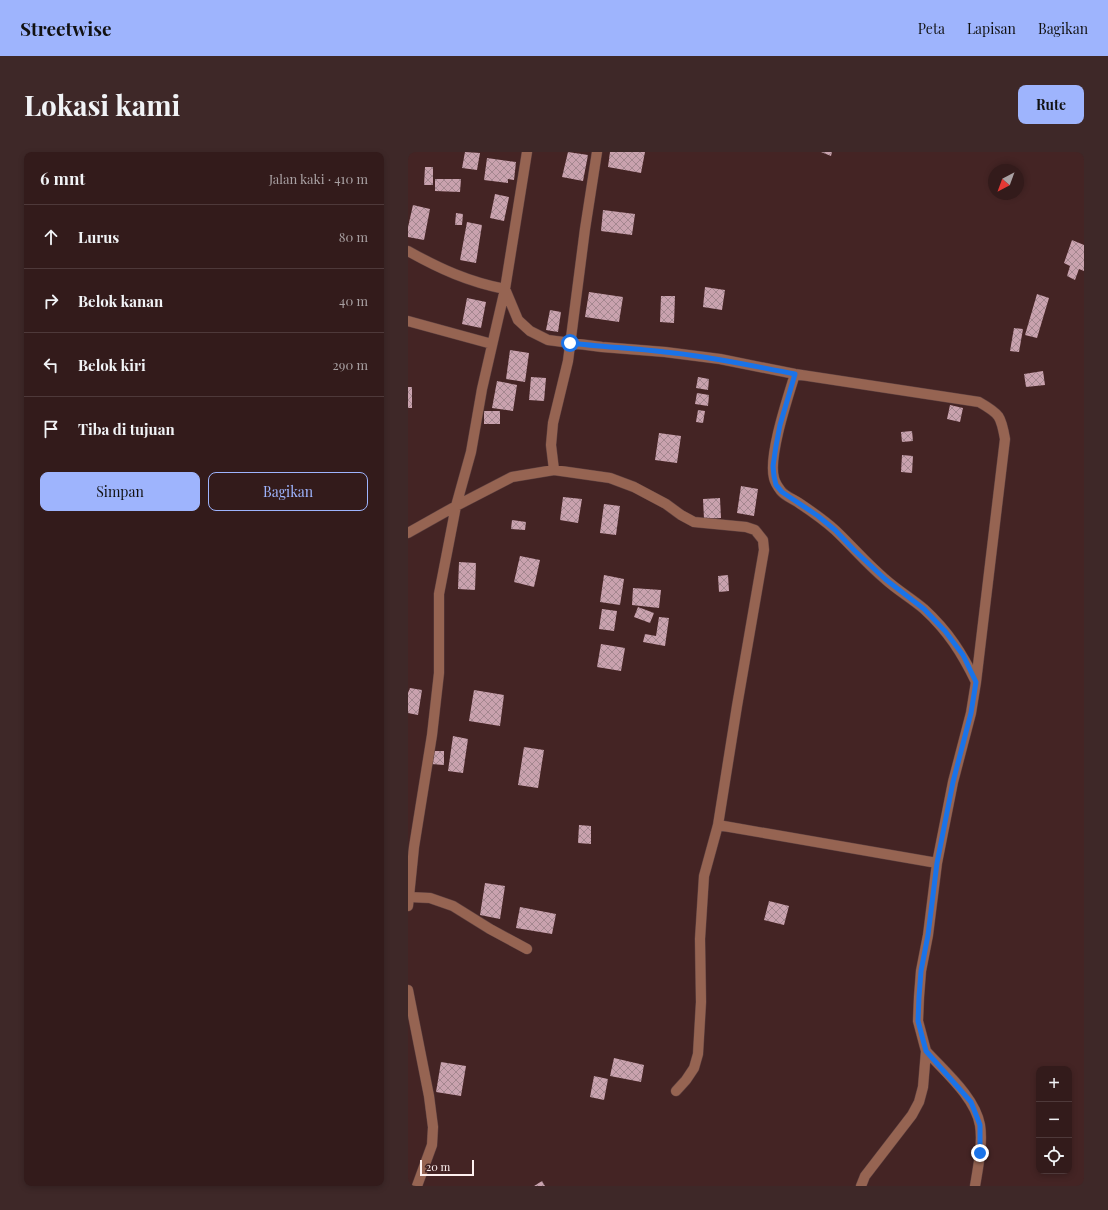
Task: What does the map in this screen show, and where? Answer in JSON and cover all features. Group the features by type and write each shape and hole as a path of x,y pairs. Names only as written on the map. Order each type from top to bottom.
{"street":[{"path":"527,152 504,289 470,452 456,506 439,594 439,674 432,735 414,847 409,902 430,898 453,906 490,929 527,949"},
{"path":"554,470 551,445 553,423 562,392 570,343 597,152"},
{"path":"408,251 451,274 504,289"},
{"path":"504,289 518,320 530,331 548,340 720,359 795,374 979,402 994,411 1002,421 1005,439 976,682 971,713 953,782 937,863 928,935 921,971 918,1021 926,1051 923,1087 919,1102 912,1115 865,1176 861,1186"},
{"path":"408,322 492,344"},
{"path":"795,374 780,425 776,446 773,466 776,485 782,492 818,516 835,530 885,579 924,609 945,631 963,655 976,682"},
{"path":"408,533 512,477 554,470 610,478 649,494 694,522 746,527 756,530 762,540 764,550 738,698 718,825 704,876 700,939 701,1002 698,1054 694,1068 676,1091"},
{"path":"718,825 937,863"},
{"path":"408,990 429,1096 433,1127 432,1145 417,1186"},
{"path":"926,1051 971,1102 980,1125 980,1153 975,1186"}],"building":[{"path":"465,152 480,153 477,170 462,168"},
{"path":"568,152 588,155 583,181 562,177"},
{"path":"610,152 645,152 641,173 608,167"},
{"path":"821,152 832,152 831,156"},
{"path":"487,158 516,162 514,180 508,179 508,183 484,180"},
{"path":"425,167 433,167 433,185 424,185"},
{"path":"435,179 461,179 460,192 435,191"},
{"path":"495,194 509,197 504,221 490,218"},
{"path":"413,205 430,209 424,240 408,237 408,227"},
{"path":"603,210 635,214 632,235 601,231"},
{"path":"456,213 463,214 462,225 455,225"},
{"path":"467,222 482,225 476,263 460,260"},
{"path":"1072,240 1084,245 1084,271 1079,269 1075,280 1067,276 1070,266 1064,263"},
{"path":"705,287 725,290 722,310 703,307"},
{"path":"589,292 623,297 619,322 585,317"},
{"path":"1037,294 1049,298 1037,338 1025,335"},
{"path":"661,296 675,296 674,323 660,322"},
{"path":"467,298 486,302 481,328 462,324"},
{"path":"550,310 561,312 558,332 546,330"},
{"path":"1014,328 1023,329 1019,352 1010,351"},
{"path":"510,350 529,353 525,382 506,379"},
{"path":"1043,371 1045,385 1026,387 1024,374"},
{"path":"531,377 546,378 544,401 529,400"},
{"path":"698,377 709,379 708,390 696,388"},
{"path":"497,381 517,385 513,411 492,408"},
{"path":"408,387 412,387 412,408 408,408"},
{"path":"697,393 709,395 708,406 695,404"},
{"path":"950,405 963,408 960,422 947,419"},
{"path":"698,410 705,411 703,423 696,422"},
{"path":"484,411 500,411 500,424 484,424"},
{"path":"912,431 913,441 902,442 901,432"},
{"path":"659,433 681,436 677,463 655,460"},
{"path":"902,455 913,456 912,473 901,472"},
{"path":"741,486 758,489 754,516 737,513"},
{"path":"563,497 582,499 578,523 560,520"},
{"path":"720,498 721,518 704,519 703,499"},
{"path":"604,504 620,506 616,535 600,533"},
{"path":"512,520 526,522 525,530 511,529"},
{"path":"520,556 540,560 534,587 514,582"},
{"path":"459,562 476,563 475,590 458,589"},
{"path":"604,575 624,579 620,605 600,602"},
{"path":"728,575 729,591 719,592 718,576"},
{"path":"633,588 661,590 659,608 632,605"},
{"path":"638,607 654,613 650,623 634,617"},
{"path":"602,609 617,611 614,631 599,629"},
{"path":"659,617 669,618 665,646 643,642 645,634 656,636"},
{"path":"601,644 625,648 621,671 597,667"},
{"path":"410,688 422,690 418,715 408,713 408,693"},
{"path":"474,690 504,695 500,726 469,721"},
{"path":"453,736 468,739 463,773 448,771"},
{"path":"524,747 544,750 538,788 518,785"},
{"path":"431,751 444,751 444,765 431,764"},
{"path":"579,825 591,826 591,844 578,843"},
{"path":"485,883 505,886 500,919 480,915"},
{"path":"769,901 789,906 784,925 764,920"},
{"path":"520,907 556,914 552,934 516,928"},
{"path":"614,1058 644,1065 641,1082 610,1076"},
{"path":"441,1062 466,1066 461,1096 436,1092"},
{"path":"594,1076 608,1079 604,1100 590,1097"},
{"path":"542,1181 545,1186 534,1186"}],"route":[{"path":"570,343 666,352 720,359 795,374 780,425 776,446 773,466 776,485 782,492 818,516 835,530 885,579 924,609 945,631 963,655 976,682 971,713 953,782 937,863 928,935 921,971 918,1021 926,1051 971,1102 980,1125 980,1153"}]}
